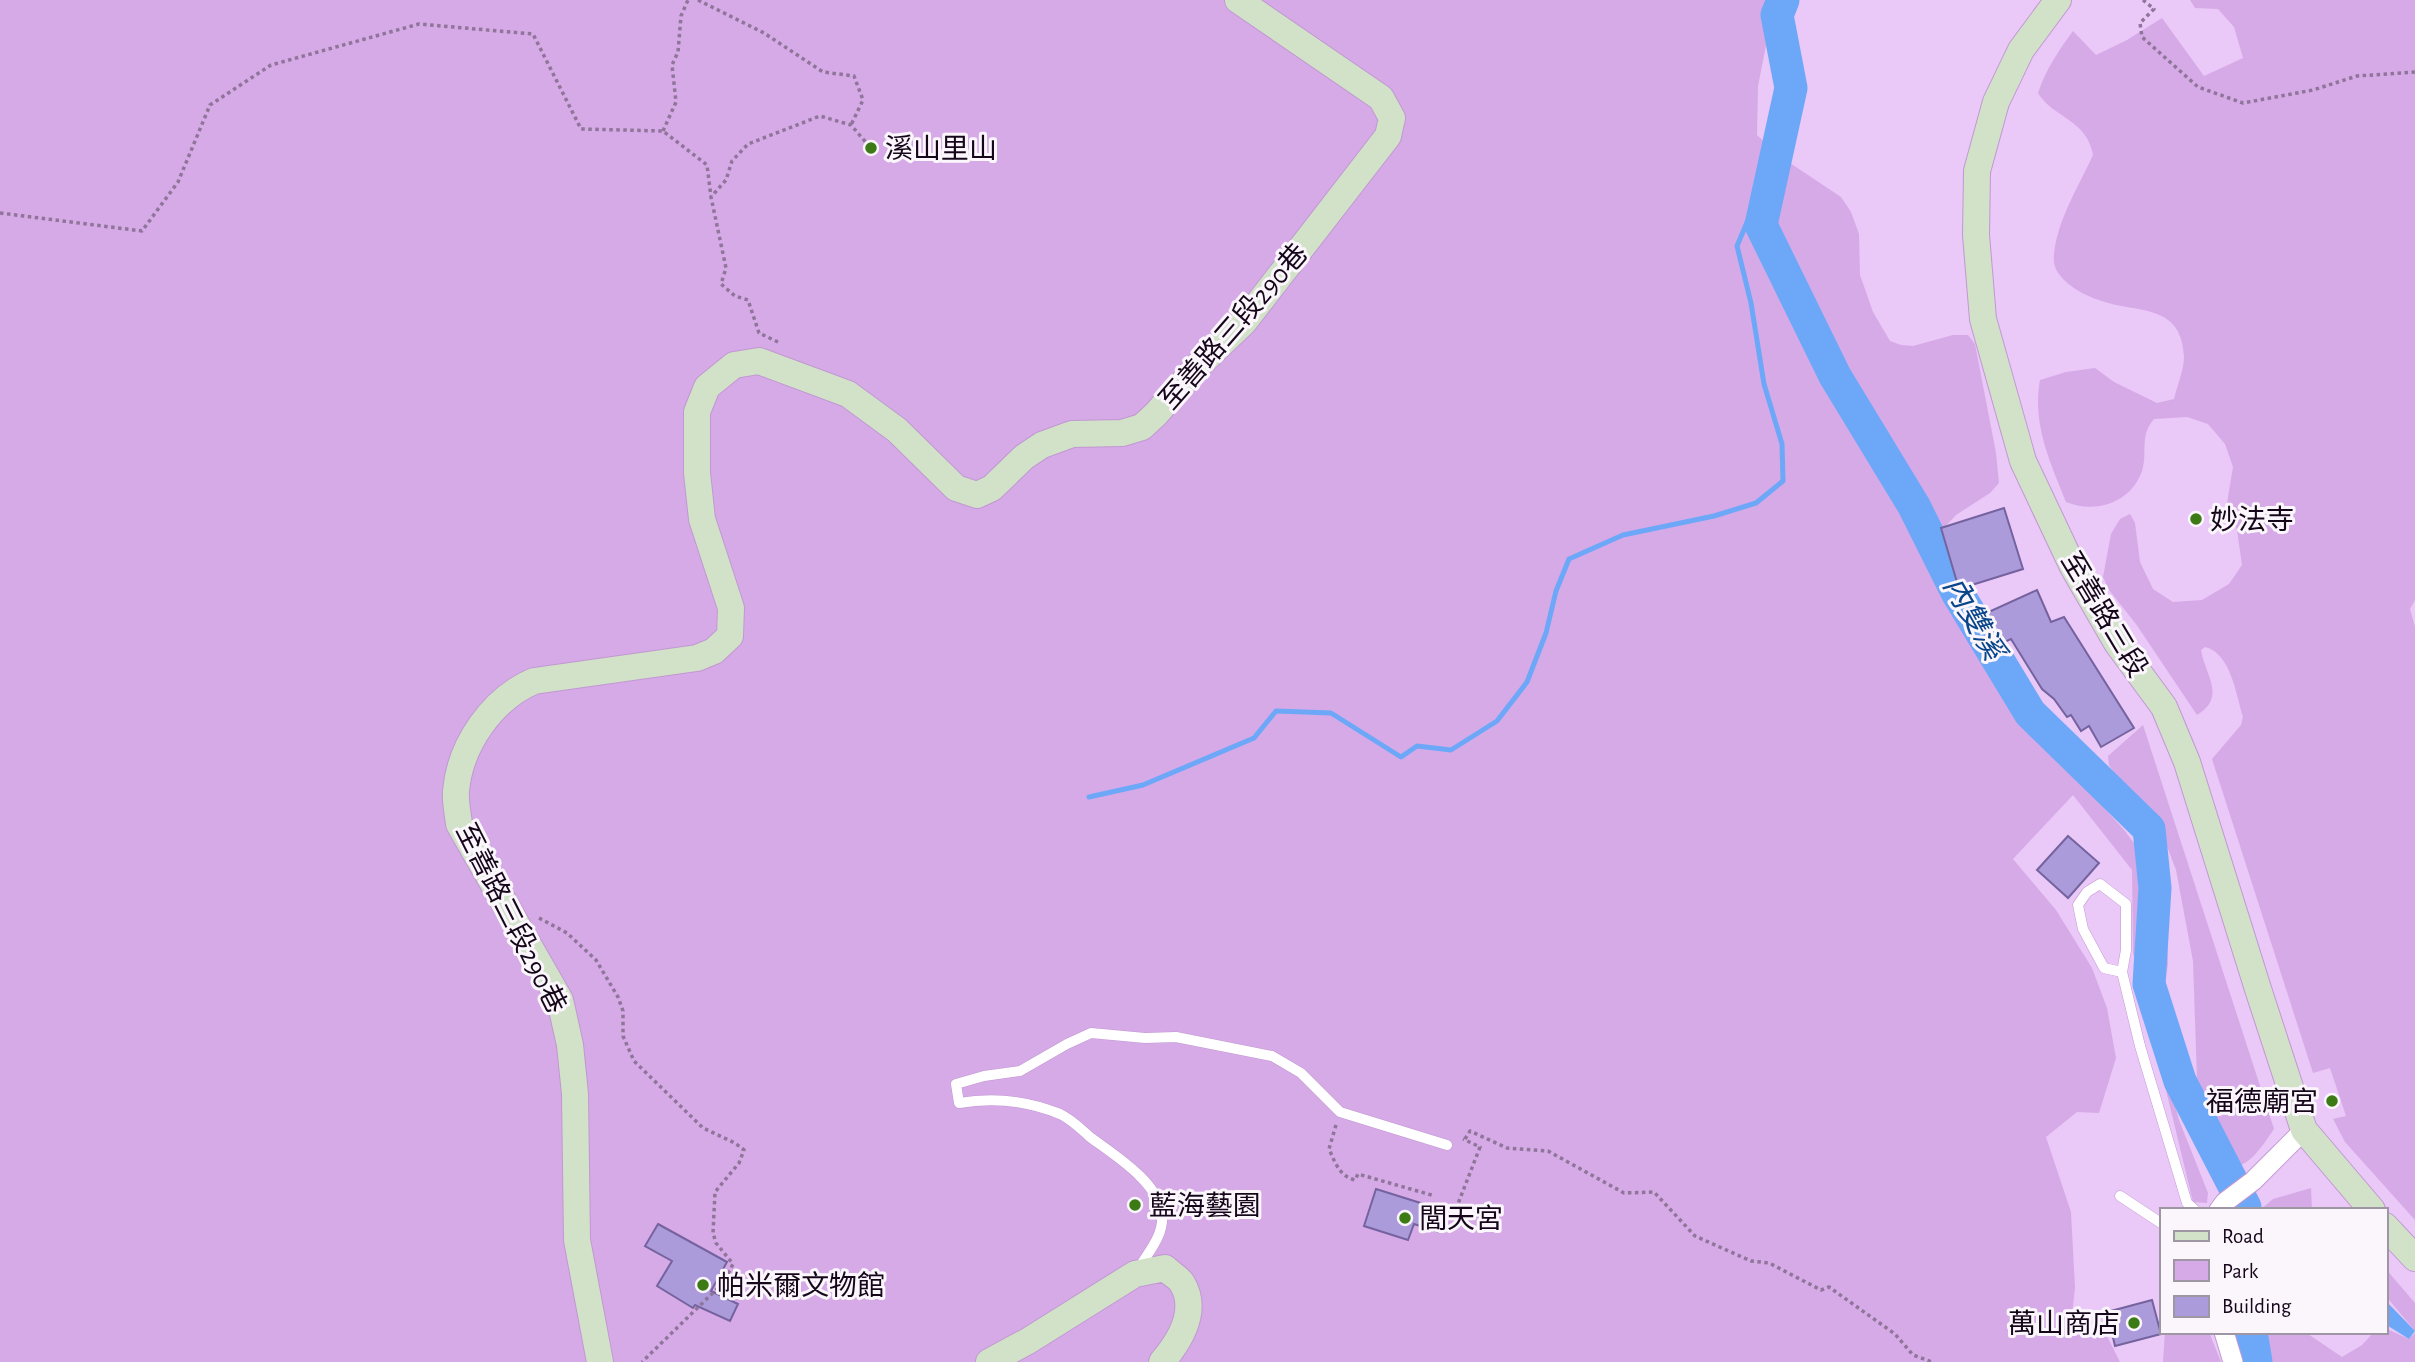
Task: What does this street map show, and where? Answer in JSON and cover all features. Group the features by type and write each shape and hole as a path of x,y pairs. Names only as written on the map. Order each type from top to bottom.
{"street":[{"name":"至善路三段290巷","path":"600,1362 577,1240 575,1094 570,1045 560,1000 459,824 455,794 469,745 496,705 520,687 534,681 697,658 714,651 730,636 731,608 702,519 697,473 697,412 707,387 734,365 759,361 848,394 897,430 956,488 977,495 992,488 1024,457 1042,445 1072,434 1122,433 1142,427 1156,414 1199,365 1244,322 1388,136 1392,118 1381,98 1238,0"},
{"name":"至善路三段","path":"2058,0 2021,50 1996,102 1977,171 1976,235 1983,319 2023,461 2073,567 2117,643 2164,707 2187,762 2305,1130 2370,1208"},
{"path":"2222,1206 2253,1181 2305,1130"},
{"path":"2387,1228 2415,1258"},
{"path":"989,1362 1028,1341 1135,1274 1165,1268 1182,1283 1188,1302 1187,1323 1178,1343 1162,1362"},
{"path":"2225,1334 2233,1362"}],"lane":[{"path":"2122,972 2104,968 2082,929 2078,905 2087,892 2100,884 2126,904 2126,950 2122,972 2140,1046 2187,1203 2193,1208"},
{"path":"1135,1274 1160,1235 1162,1215 1158,1199 1135,1171 1062,1115 1014,1101 982,1099 959,1102 956,1084 984,1076 1020,1071 1091,1033 1144,1038 1176,1037 1272,1056 1301,1073 1340,1112 1447,1145"},
{"path":"2120,1196 2160,1222"}],"path":[{"path":"663,131 676,102 672,65 678,52 681,16 688,0"},
{"path":"698,0 764,33 823,72 854,76 863,100 851,125"},
{"path":"2143,0 2154,9 2140,23 2142,37 2197,87 2243,103 2313,90 2357,76 2415,72"},
{"path":"0,214 142,231 178,182 210,105 271,65 419,24 533,34 581,130 663,131 707,165 726,268 721,284 735,296 748,300 759,333 784,345"},
{"path":"711,197 726,180 732,161 748,144 821,116 851,125 869,146"},
{"path":"519,928 536,917 567,933 596,960 618,997 623,1011 623,1036 635,1061 703,1128 744,1150 739,1163 715,1192 713,1233 716,1242 733,1264 723,1283 642,1362"},
{"path":"1340,1112 1329,1149 1338,1169 1346,1178 1354,1180 1358,1174 1436,1196"},
{"path":"1465,1139 1470,1131 1507,1148 1548,1151 1624,1192 1654,1192 1695,1236 1751,1261 1769,1263 1821,1290 1829,1287 1895,1334 1913,1355 1932,1362"},
{"path":"1447,1145 1453,1138 1465,1139 1480,1147 1456,1209"}],"green space":[{"path":"0,0 1775,0 1758,86 1757,135 1778,155 1841,197 1851,212 1859,234 1860,275 1873,312 1890,341 1913,346 1953,335 1968,335 1975,344 1996,453 1999,483 1990,493 1956,515 1926,547 1933,569 2020,715 2125,831 2157,875 2167,913 2168,964 2161,1015 2165,1069 2179,1120 2208,1193 2207,1203 2193,1202 2133,953 2132,870 2073,795 2013,859 2056,910 2092,968 2107,1008 2116,1058 2099,1113 2077,1112 2046,1137 2071,1212 2075,1288 2071,1323 2099,1320 2120,1362 0,1362"},
{"path":"2190,0 2415,0 2415,600 2410,609 2415,627 2415,1220 2345,1142 2333,1119 2346,1116 2330,1068 2313,1073 2212,759 2241,725 2243,717 2227,666 2214,651 2205,647 2201,650 2213,693 2206,708 2197,715 2136,624 2109,590 2103,577 2111,534 2120,519 2130,514 2135,523 2140,562 2153,589 2173,602 2202,600 2229,584 2242,565 2237,530 2227,503 2233,467 2225,444 2208,424 2187,417 2154,419 2145,438 2144,464 2137,482 2121,498 2111,503 2089,507 2066,502 2040,427 2040,380 2066,372 2095,368 2114,382 2157,403 2174,399 2184,357 2176,328 2167,319 2156,314 2088,296 2067,283 2056,268 2054,255 2059,229 2093,155 2090,143 2077,126 2052,108 2038,93 2053,60 2073,31 2096,55 2162,18 2204,76 2243,58 2234,27 2218,9 2195,8"},
{"path":"2143,725 2274,1129 2260,1149 2241,1165 2227,1165 2222,1156 2197,1079 2193,961 2176,870 2159,825 2109,765 2108,756"},
{"path":"2311,1188 2312,1208 2262,1208 2273,1199"},
{"path":"2387,1270 2415,1303 2415,1331 2387,1297"},
{"path":"2387,1329 2409,1339 2415,1333 2415,1362 2259,1362 2255,1334 2308,1334 2342,1357 2362,1345 2372,1334 2387,1334"},
{"path":"2165,1334 2210,1334 2221,1362 2163,1362"}],"water":[{"path":"2387,1302 2415,1331 2409,1339 2387,1325"}],"building":[{"path":"2004,508 2023,569 1959,589 1941,528"},
{"path":"2037,590 2051,622 2064,617 2134,728 2101,747 2089,726 2081,731 2071,715 2067,717 2054,699 2042,689 2011,639 1996,646 1982,615"},
{"path":"2068,836 2099,863 2068,898 2037,870"},
{"name":"閭天宮","path":"1376,1189 1446,1211 1439,1232 1414,1224 1408,1240 1364,1226"},
{"path":"658,1224 727,1262 711,1291 738,1304 730,1321 695,1305 693,1308 657,1286 672,1261 645,1246"},
{"name":"萬山商店","path":"2152,1300 2161,1334 2115,1346 2107,1312"}],"waterway":[{"name":"內雙溪","path":"1783,0 1777,15 1791,88 1761,225 1835,376 1914,506 1958,594 2030,713 2149,829 2155,888 2149,984 2180,1081 2245,1208"},
{"path":"1089,797 1143,785 1254,738 1276,711 1331,713 1401,757 1417,746 1451,750 1497,721 1527,682 1546,633 1556,591 1569,559 1623,535 1714,516 1756,503 1783,481 1782,444 1764,384 1751,303 1737,246 1777,151"},
{"name":"內雙溪","path":"2251,1334 2256,1362"}],"place":[{"name":"溪山里山","path":"871,148"},
{"name":"妙法寺","path":"2196,519"},
{"name":"福德廟宮","path":"2332,1101"},
{"name":"藍海藝園","path":"1135,1205"},
{"name":"閭天宮","path":"1405,1218"},
{"name":"帕米爾文物館","path":"703,1285"},
{"name":"萬山商店","path":"2134,1323"}]}
